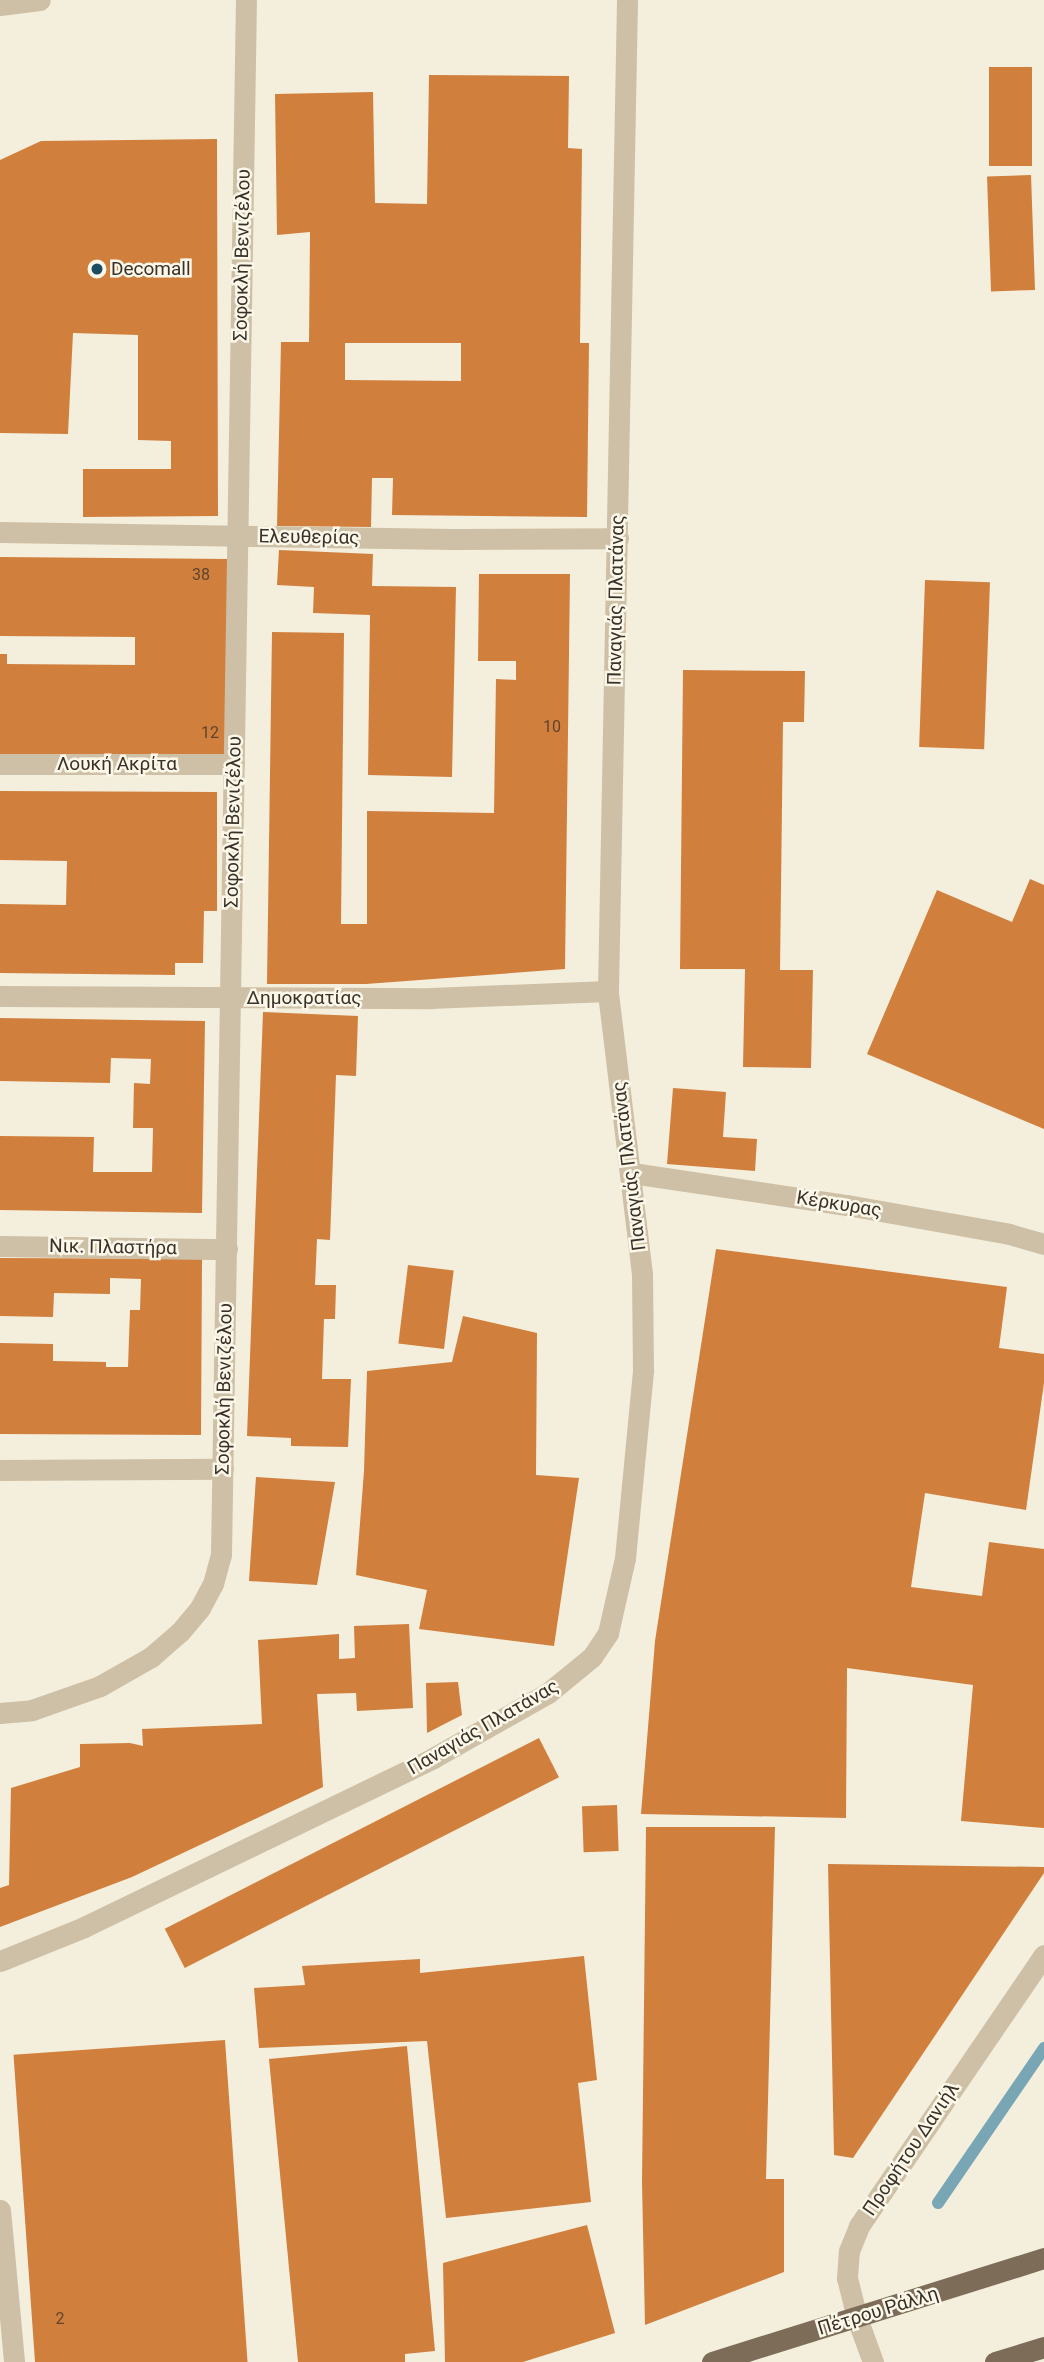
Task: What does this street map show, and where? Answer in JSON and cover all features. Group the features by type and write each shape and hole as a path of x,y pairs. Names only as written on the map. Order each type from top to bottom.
{"main road":[{"name":"Πέτρου Ράλλη","path":"712,2362 1044,2258"},
{"path":"995,2362 1044,2347"}],"street":[{"path":"0,5 40,0"},
{"name":"Σοφοκλή Βενιζέλου","path":"0,1713 32,1710 100,1686 151,1657 180,1632 200,1608 213,1584 221,1555 246,0"},
{"name":"Παναγιάς Πλατάνας","path":"0,1961 84,1927 433,1758 548,1693 592,1657 608,1633 625,1558 643,1370 642,1274 632,1173 608,991 627,0"},
{"name":"Ελευθερίας","path":"0,532 238,537 618,538"},
{"name":"Λουκή Ακρίτα","path":"0,764 234,764"},
{"name":"Δημοκρατίας","path":"0,996 431,998 608,991"},
{"name":"Κέρκυρας","path":"632,1173 847,1205 1009,1234 1044,1244"},
{"name":"Νικ. Πλαστήρα","path":"0,1246 227,1249"},
{"path":"0,1470 223,1469"},
{"name":"Προφήτου Δανιήλ","path":"873,2362 857,2318 848,2278 849,2251 859,2226 1044,1955"},
{"path":"0,2210 14,2362"}],"building":[{"path":"989,67 1032,67 1032,166 989,166"},
{"path":"429,75 569,76 568,148 582,149 580,343 589,343 587,517 392,515 393,478 372,478 371,527 277,526 281,342 309,342 310,232 277,235 275,94 373,92 375,203 427,204","holes":["345,343 461,343 461,381 345,380"]},
{"path":"217,139 218,516 83,517 83,469 171,469 171,441 138,440 138,335 73,333 68,434 0,433 0,160 41,141"},
{"path":"1031,175 1035,290 991,291 987,177"},
{"path":"279,550 373,554 372,586 456,587 452,777 368,775 370,615 313,613 314,587 277,585"},
{"path":"0,557 230,559 228,758 0,757 0,654 7,654 7,664 135,665 135,637 0,636"},
{"path":"479,574 570,574 565,969 366,984 267,984 272,632 344,633 341,924 367,924 367,811 494,813 496,679 516,680 516,661 478,661"},
{"path":"925,580 990,582 984,749 919,747"},
{"path":"683,670 805,671 804,722 783,722 780,970 813,970 811,1068 743,1067 745,969 680,969"},
{"path":"0,791 217,792 217,911 204,911 203,963 175,963 175,975 0,973 0,904 66,905 67,861 0,860"},
{"path":"1030,879 1044,885 1044,1129 867,1054 937,890 1012,922"},
{"path":"263,1012 358,1016 356,1076 336,1075 330,1240 317,1239 315,1285 336,1285 335,1319 324,1319 322,1379 351,1379 348,1447 291,1446 291,1438 247,1436"},
{"path":"0,1018 205,1021 202,1213 0,1210 0,1136 94,1137 93,1172 152,1172 153,1128 133,1128 134,1083 150,1084 151,1059 111,1058 110,1083 0,1081"},
{"path":"673,1088 726,1092 723,1137 757,1139 755,1171 667,1164"},
{"path":"716,1249 1007,1287 999,1348 1044,1354 1044,1383 1026,1510 925,1493 911,1587 982,1596 989,1542 1044,1549 1044,1828 961,1821 973,1685 847,1668 846,1818 641,1814 655,1641"},
{"path":"0,1258 202,1259 201,1435 0,1434 0,1343 53,1344 53,1361 106,1362 106,1367 128,1367 130,1310 140,1310 141,1279 110,1278 110,1294 54,1293 53,1317 0,1316"},
{"path":"408,1265 454,1271 444,1349 398,1343"},
{"path":"463,1316 537,1333 536,1475 579,1478 554,1646 419,1629 427,1590 356,1575 364,1471 367,1371 452,1362"},
{"path":"256,1477 335,1482 317,1585 249,1581"},
{"path":"409,1624 413,1708 357,1711 356,1693 317,1694 323,1787 132,1877 0,1927 0,1888 9,1885 11,1788 80,1767 80,1744 130,1743 143,1746 142,1729 262,1724 258,1640 339,1634 339,1659 355,1658 354,1626"},
{"path":"458,1682 462,1715 427,1733 426,1683"},
{"path":"539,1738 559,1777 185,1968 165,1929"},
{"path":"617,1805 619,1851 584,1852 582,1806"},
{"path":"646,1827 775,1827 766,2179 784,2179 784,2272 645,2325 642,2182"},
{"path":"828,1864 1044,1867 1044,1873 853,2158 834,2155"},
{"path":"584,1956 597,2080 578,2083 591,2202 446,2218 427,2041 259,2048 254,1988 305,1985 302,1966 420,1959 420,1973"},
{"path":"225,2040 248,2362 35,2362 14,2055"},
{"path":"407,2046 435,2351 405,2354 405,2362 298,2362 269,2059"},
{"path":"587,2225 615,2333 523,2362 445,2362 443,2263"}],"waterway":[{"path":"938,2203 1044,2048"}],"place":[{"name":"Decomall","path":"97,269"}]}
